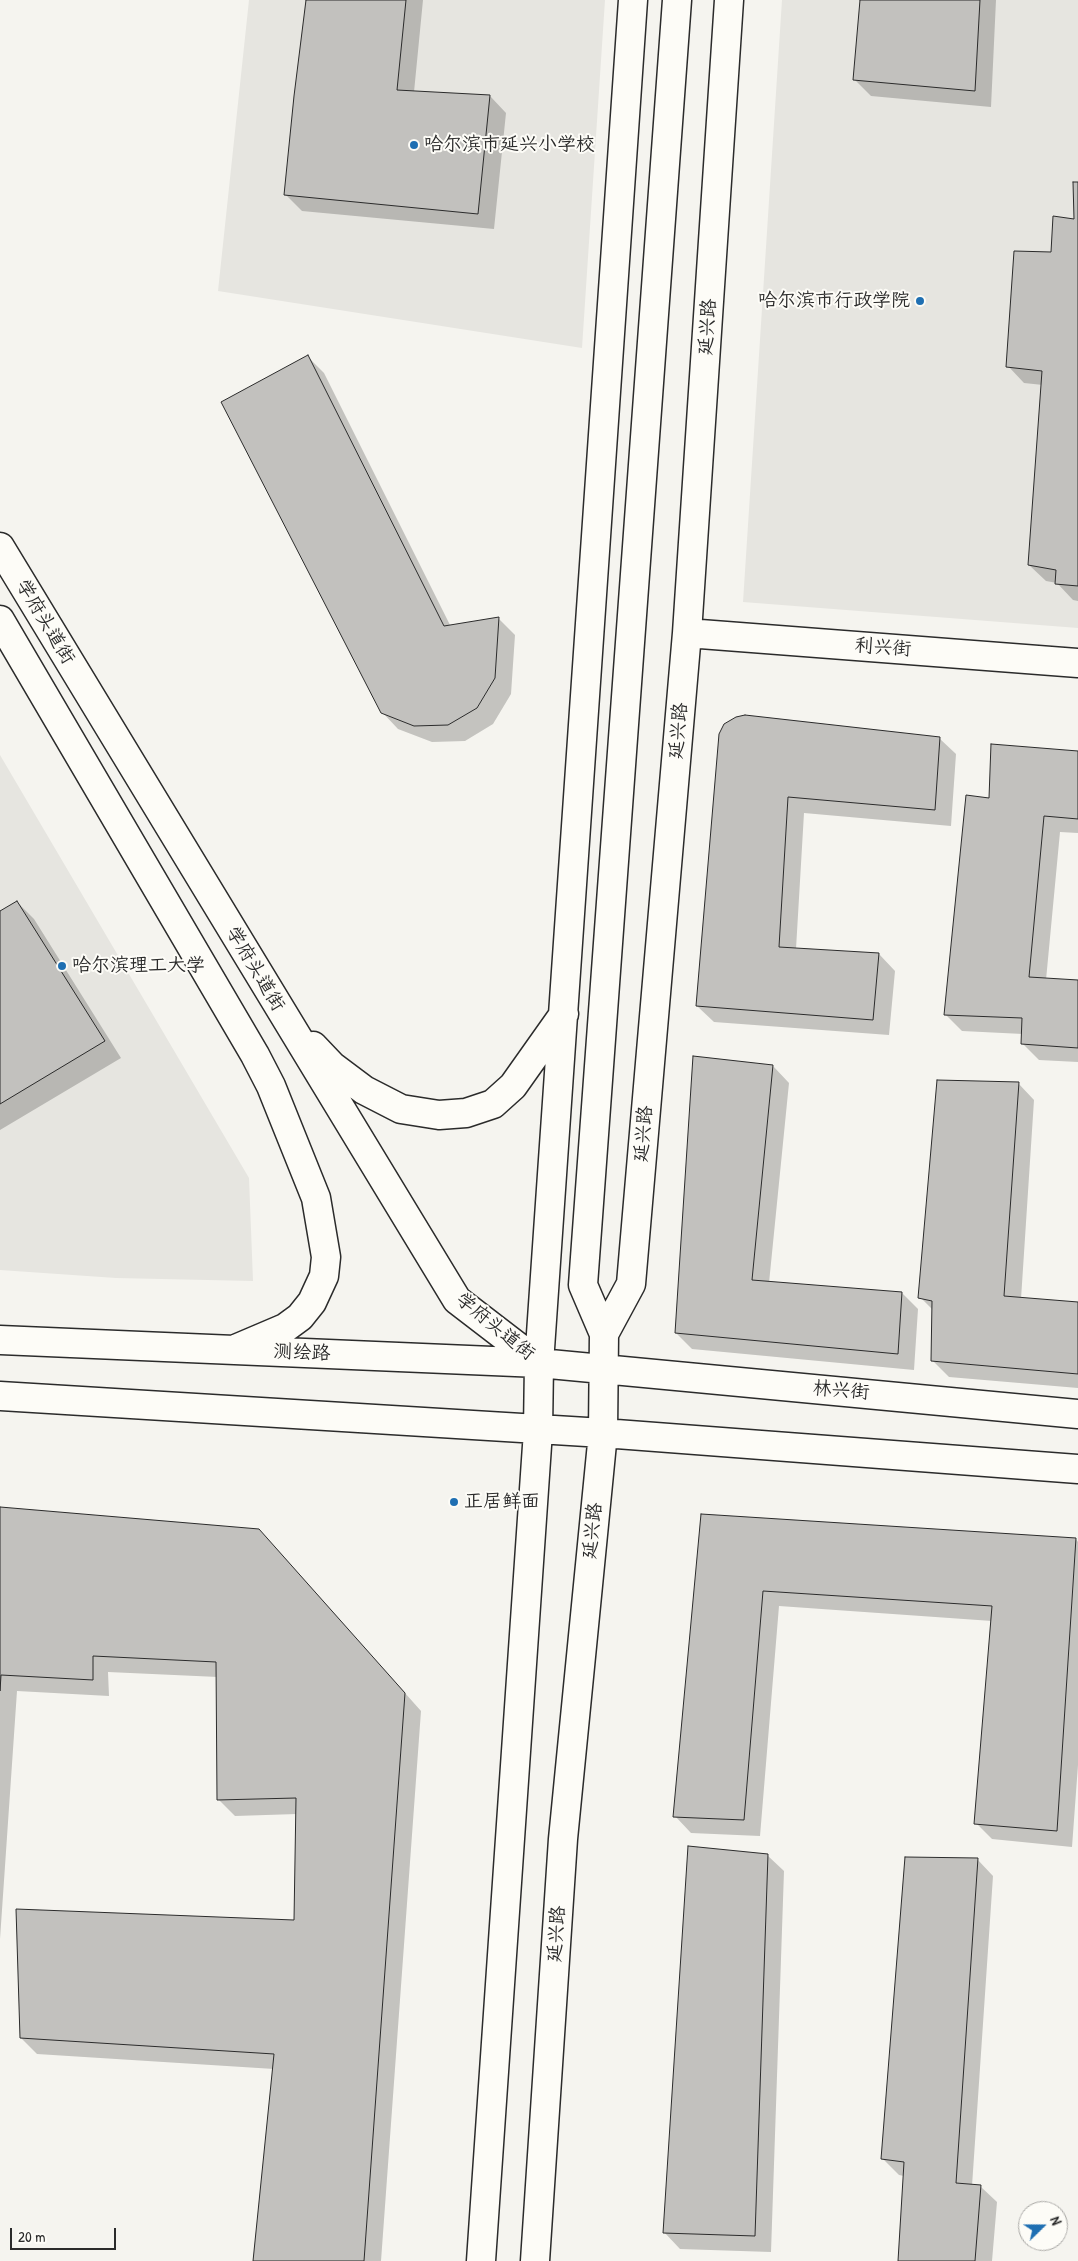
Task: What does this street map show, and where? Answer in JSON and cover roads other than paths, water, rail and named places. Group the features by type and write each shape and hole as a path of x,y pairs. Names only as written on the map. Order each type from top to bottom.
{"main road":[{"path":"481,2261 633,0"},
{"path":"604,1334 583,1285 677,0"},
{"name":"延兴路","path":"535,2261 563,1839 603,1433 604,1334 631,1284 687,633 729,0"},
{"name":"学府头道街","path":"0,548 457,1300 540,1363"},
{"name":"学府头道街","path":"0,620 255,1054 272,1086 316,1198 326,1257 324,1276 312,1302 300,1317 285,1328 231,1350"},
{"name":"利兴街","path":"687,633 1078,663"},
{"path":"281,1013 332,1066 364,1090 401,1109 439,1116 466,1113 493,1104 513,1086 564,1014"},
{"name":"测绘路","path":"0,1340 540,1363 603,1369"},
{"name":"林兴街","path":"603,1369 1078,1414"},
{"path":"0,1396 603,1433 1078,1469"}],"place":[{"name":"哈尔滨市延兴小学校","path":"414,145"},
{"name":"哈尔滨市行政学院","path":"920,301"},
{"name":"哈尔滨理工大学","path":"62,966"},
{"name":"正居鲜面","path":"454,1502"}]}
